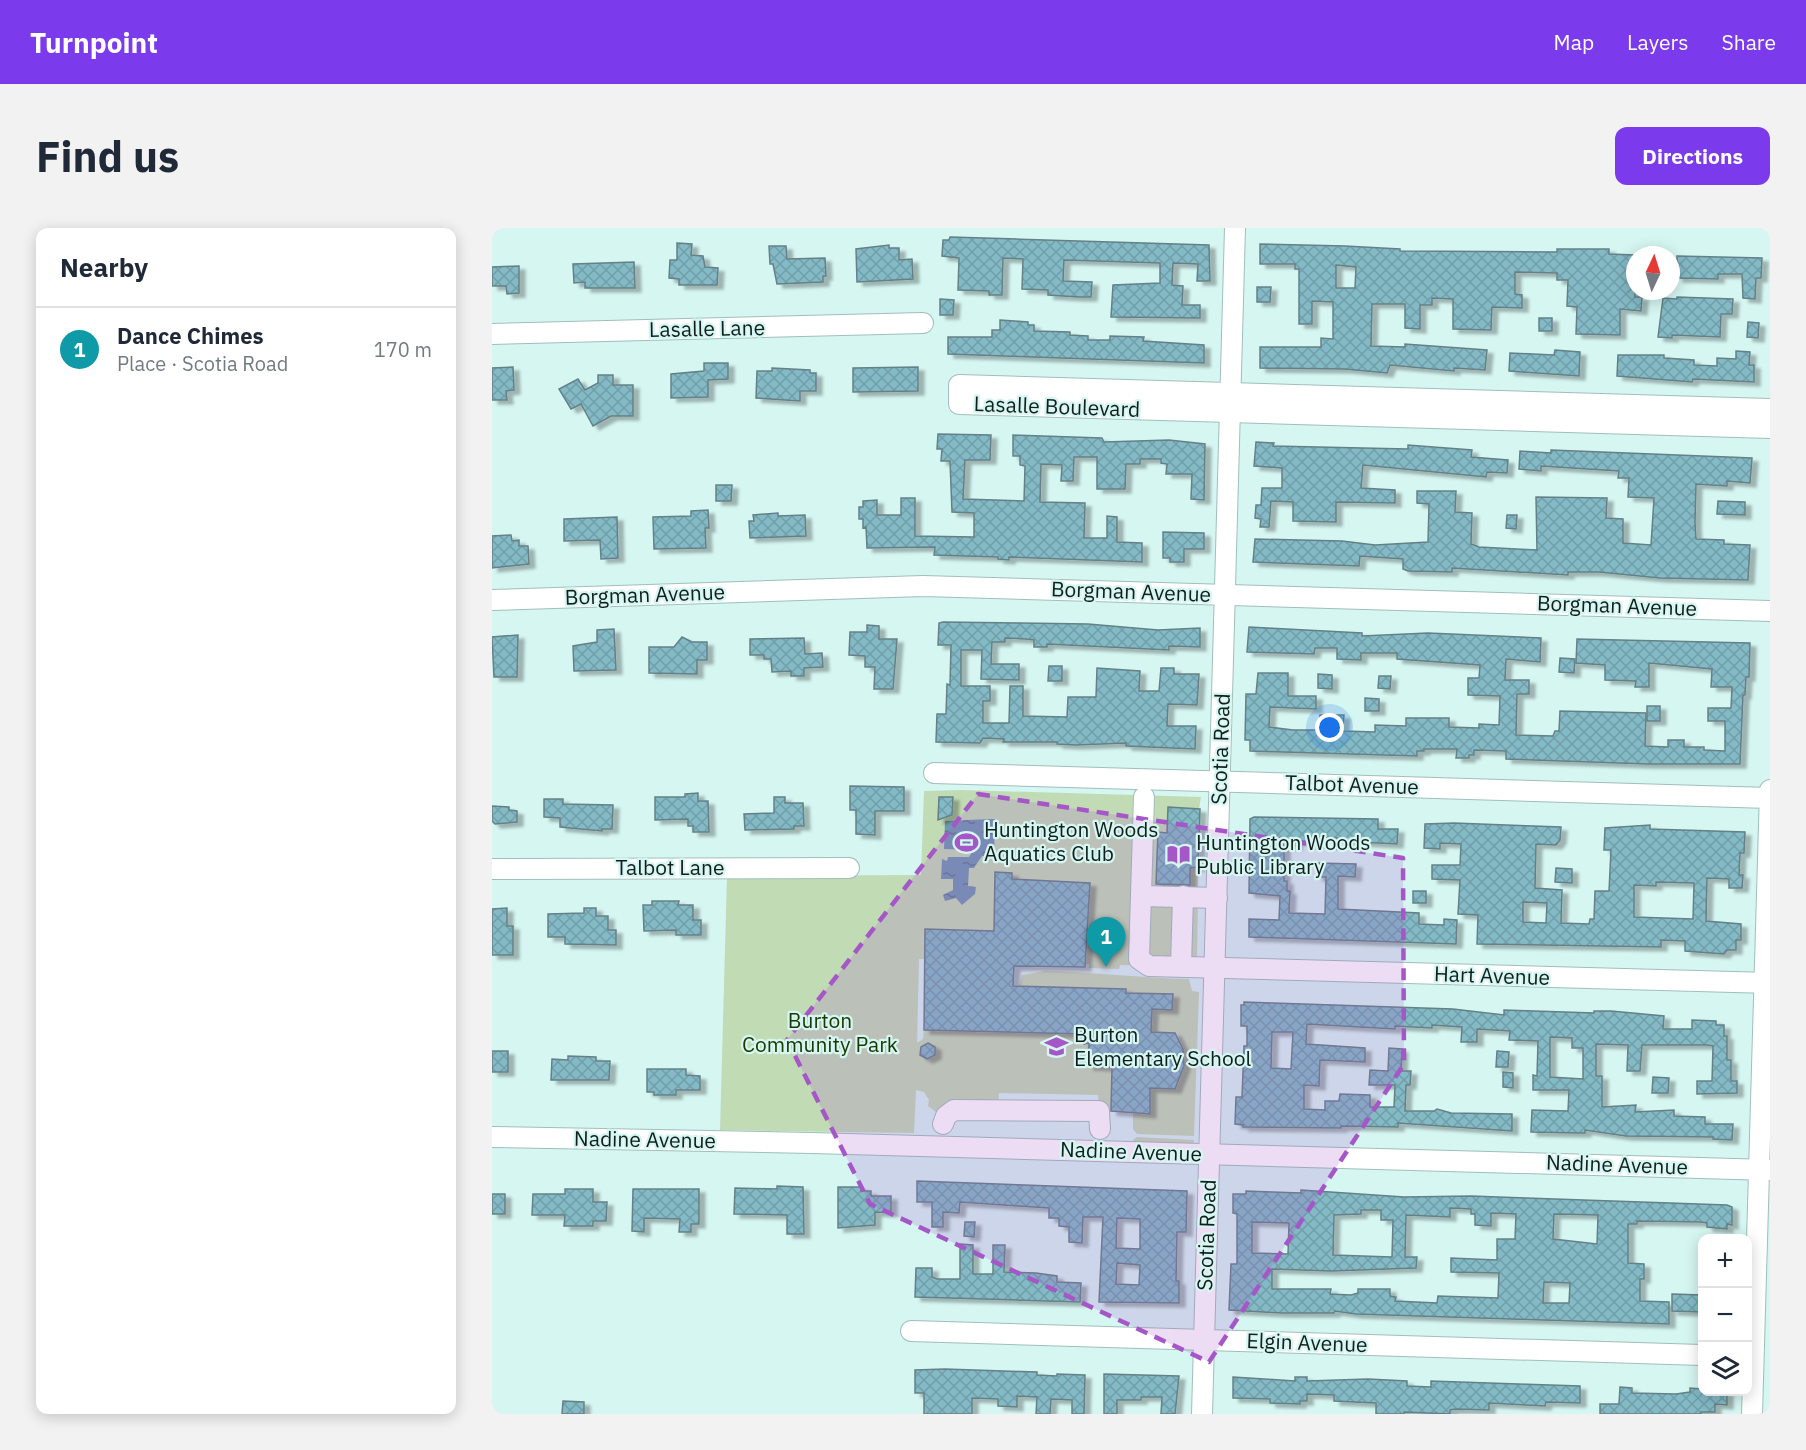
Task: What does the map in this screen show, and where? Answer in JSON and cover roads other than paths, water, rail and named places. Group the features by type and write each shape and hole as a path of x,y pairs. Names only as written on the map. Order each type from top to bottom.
{"street":[{"name":"Scotia Road","path":"1202,1414 1226,595 1234,228"},
{"name":"Lasalle Lane","path":"492,334 923,323"},
{"name":"Lasalle Boulevard","path":"1418,408 1230,413 959,404 959,385 1230,393 1418,408 1592,413 1770,409"},
{"name":"Lasalle Boulevard","path":"1592,413 1770,428"},
{"name":"Borgman Avenue","path":"492,600 923,586 1770,611"},
{"name":"Talbot Avenue","path":"934,772 1770,798"},
{"path":"1752,1414 1757,1357 1765,1170 1770,790"},
{"path":"1144,797 1141,896 1217,898"},
{"name":"Talbot Lane","path":"492,869 849,868"},
{"name":"Hart Avenue","path":"1141,896 1139,958 1149,966 1767,983"},
{"path":"1181,966 1183,896"},
{"path":"944,1124 946,1116 954,1110 1100,1111 1100,1129"},
{"name":"Nadine Avenue","path":"492,1137 1765,1170"},
{"name":"Elgin Avenue","path":"911,1331 1698,1355"}],"water":[{"path":"995,819 994,856 982,856 974,868 969,868 968,886 976,887 975,894 962,905 956,898 945,901 943,895 953,890 953,879 941,879 942,859 947,861 948,857 969,857 973,850 944,849 945,821"}],"place":[{"name":"Huntington Woods Aquatics Club","path":"966,842"},
{"name":"Huntington Woods Public Library","path":"1178,855"},
{"name":"Dance Chimes","path":"1106,967"},
{"name":"Burton Elementary School","path":"1056,1047"}],"park label":[{"name":"Burton Community Park","path":"820,1033"}]}
